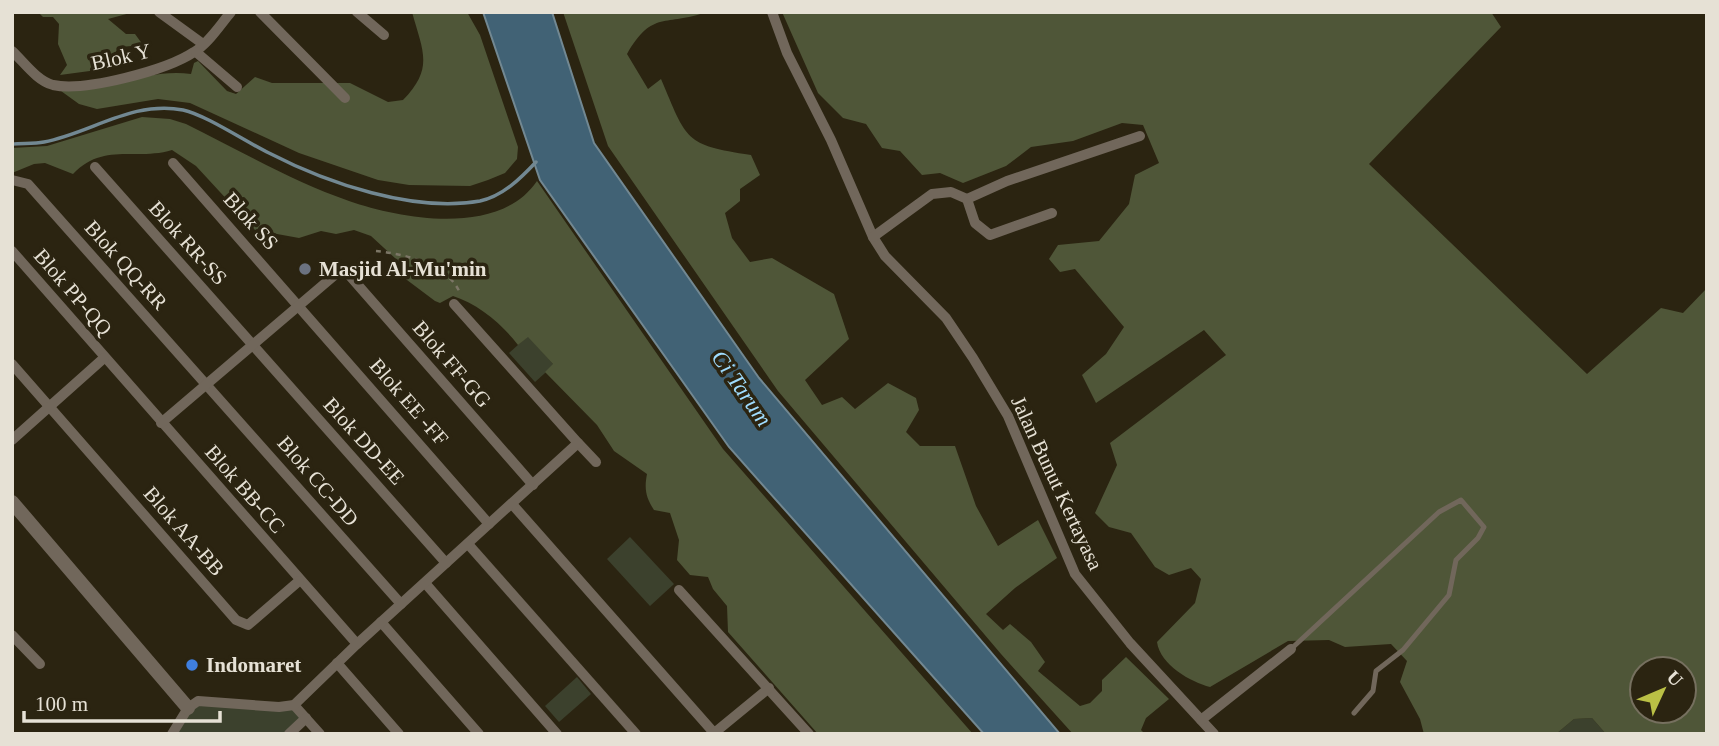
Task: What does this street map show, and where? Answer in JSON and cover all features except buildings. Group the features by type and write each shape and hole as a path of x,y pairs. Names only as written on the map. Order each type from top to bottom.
{"street":[{"path":"159,12 237,87"},
{"name":"Blok Y","path":"12,51 41,79 52,85 69,86 155,69 199,48 231,12"},
{"path":"260,12 345,97"},
{"path":"357,12 384,35"},
{"name":"Jalan Bunut Kertayasa","path":"772,12 787,53 831,140 873,237 885,256 946,318 973,358 1008,416 1066,555 1091,597 1214,734"},
{"path":"873,237 932,194 951,192 967,199 1007,181 1140,136"},
{"name":"Blok SS","path":"173,163 299,305"},
{"name":"Blok RR-SS","path":"95,167 253,345"},
{"name":"Blok QQ-RR","path":"12,180 28,184 206,384"},
{"path":"967,199 975,223 990,235 1052,213"},
{"name":"Blok PP-QQ","path":"12,251 161,423"},
{"name":"Blok FF-GG","path":"299,305 343,268 533,485"},
{"path":"454,304 596,462"},
{"path":"161,423 299,305"},
{"name":"Blok EE -FF","path":"299,305 489,524"},
{"name":"Blok DD-EE","path":"253,345 446,563"},
{"path":"12,440 104,358"},
{"path":"12,364 50,406"},
{"name":"Blok CC-DD","path":"206,384 401,604"},
{"name":"Blok AA-BB","path":"50,406 236,620 248,625 299,581"},
{"name":"Blok BB-CC","path":"161,423 357,644"},
{"path":"172,734 188,708 198,701 295,705 357,644 578,443"},
{"path":"12,502 188,708"},
{"path":"512,504 714,733 769,688"},
{"path":"468,544 636,734"},
{"path":"425,583 557,734"},
{"path":"679,590 808,734"},
{"path":"381,622 480,734"},
{"path":"14,642 40,664"},
{"path":"1201,720 1291,649"},
{"path":"337,663 399,734"},
{"path":"295,705 320,734"},
{"path":"289,734 306,718"}],"lane":[{"path":"1291,649 1439,512 1461,500 1484,527 1478,538 1456,560 1449,595 1403,650 1376,671 1373,691 1354,713"}],"path":[{"path":"376,251 414,259 453,281 461,296 463,315"}],"green space":[{"path":"38,12 134,12 108,19 126,34 135,34 143,45 120,47 111,57 112,68 60,75 67,65 58,44 59,24 53,17 43,17"},
{"path":"412,12 467,12 480,35 518,147 517,159 505,173 470,186 409,185 378,180 299,153 190,103 158,99 97,109 79,104 61,91 94,88 158,74 191,74 194,63 198,61 227,91 236,94 255,77 272,83 350,83 388,102 403,100 413,89 422,69 422,49"},
{"path":"563,12 706,12 653,25 636,40 627,54 648,89 661,79 683,127 691,136 712,147 751,155 760,175 740,189 740,201 725,213 732,238 750,262 772,258 834,294 849,339 805,380 822,405 842,397 855,409 888,383 916,398 919,410 906,432 920,446 955,446 976,506 998,546 1038,520 1057,558 1015,588 986,614 1003,630 1010,624 1031,642 1045,662 1038,671 1080,706 1090,703 1102,691 1102,680 1126,657 1169,699 1146,718 1141,730 1145,734 1073,734 1001,654 778,391 608,146"},
{"path":"782,12 1491,12 1501,27 1369,164 1587,374 1661,308 1683,313 1707,288 1707,734 1606,734 1592,718 1574,719 1556,734 1424,734 1420,719 1400,682 1407,661 1391,644 1345,647 1329,640 1288,641 1210,687 1178,671 1164,658 1157,642 1195,603 1201,579 1191,568 1169,575 1155,567 1131,533 1109,527 1095,513 1117,465 1110,443 1226,355 1204,330 1096,403 1082,375 1106,354 1124,327 1075,269 1060,272 1049,259 1058,245 1099,241 1129,204 1135,175 1159,163 1143,125 1122,123 1073,141 1031,147 1006,166 963,183 940,173 922,175 900,151 882,148 866,124 843,118 818,93"},
{"path":"142,117 170,119 186,124 307,185 349,201 396,214 423,218 476,217 500,210 521,198 537,181 723,449 973,734 818,734 728,632 727,606 713,589 708,577 690,575 677,560 679,540 670,513 654,510 651,506 646,489 647,474 614,451 597,425 545,372 553,364 528,337 518,345 497,322 471,304 453,296 440,303 435,301 403,277 396,259 371,236 354,230 336,234 321,231 299,238 255,230 196,166 172,150 108,155 84,164 73,174 45,163 34,164 12,173 12,148 47,146"},
{"path":"528,336 554,365 535,382 509,353"},
{"path":"630,537 674,584 650,606 607,559"},
{"path":"577,677 591,694 559,722 545,706"},
{"path":"198,701 287,706 306,718 289,734 172,734"},
{"path":"1592,718 1606,734 1556,734 1574,719"}],"water":[{"name":"Ci Tarum","path":"483,12 552,12 594,143 759,378 1060,734 984,734 729,447 540,180"}],"waterway":[{"path":"12,144 40,143 61,138 129,113 165,108 183,110 203,117 292,164 344,185 400,199 454,204 480,201 496,195 511,186 536,162"}],"place":[{"name":"Masjid Al-Mu'min","path":"305,269"},
{"name":"Indomaret","path":"192,665"}]}
